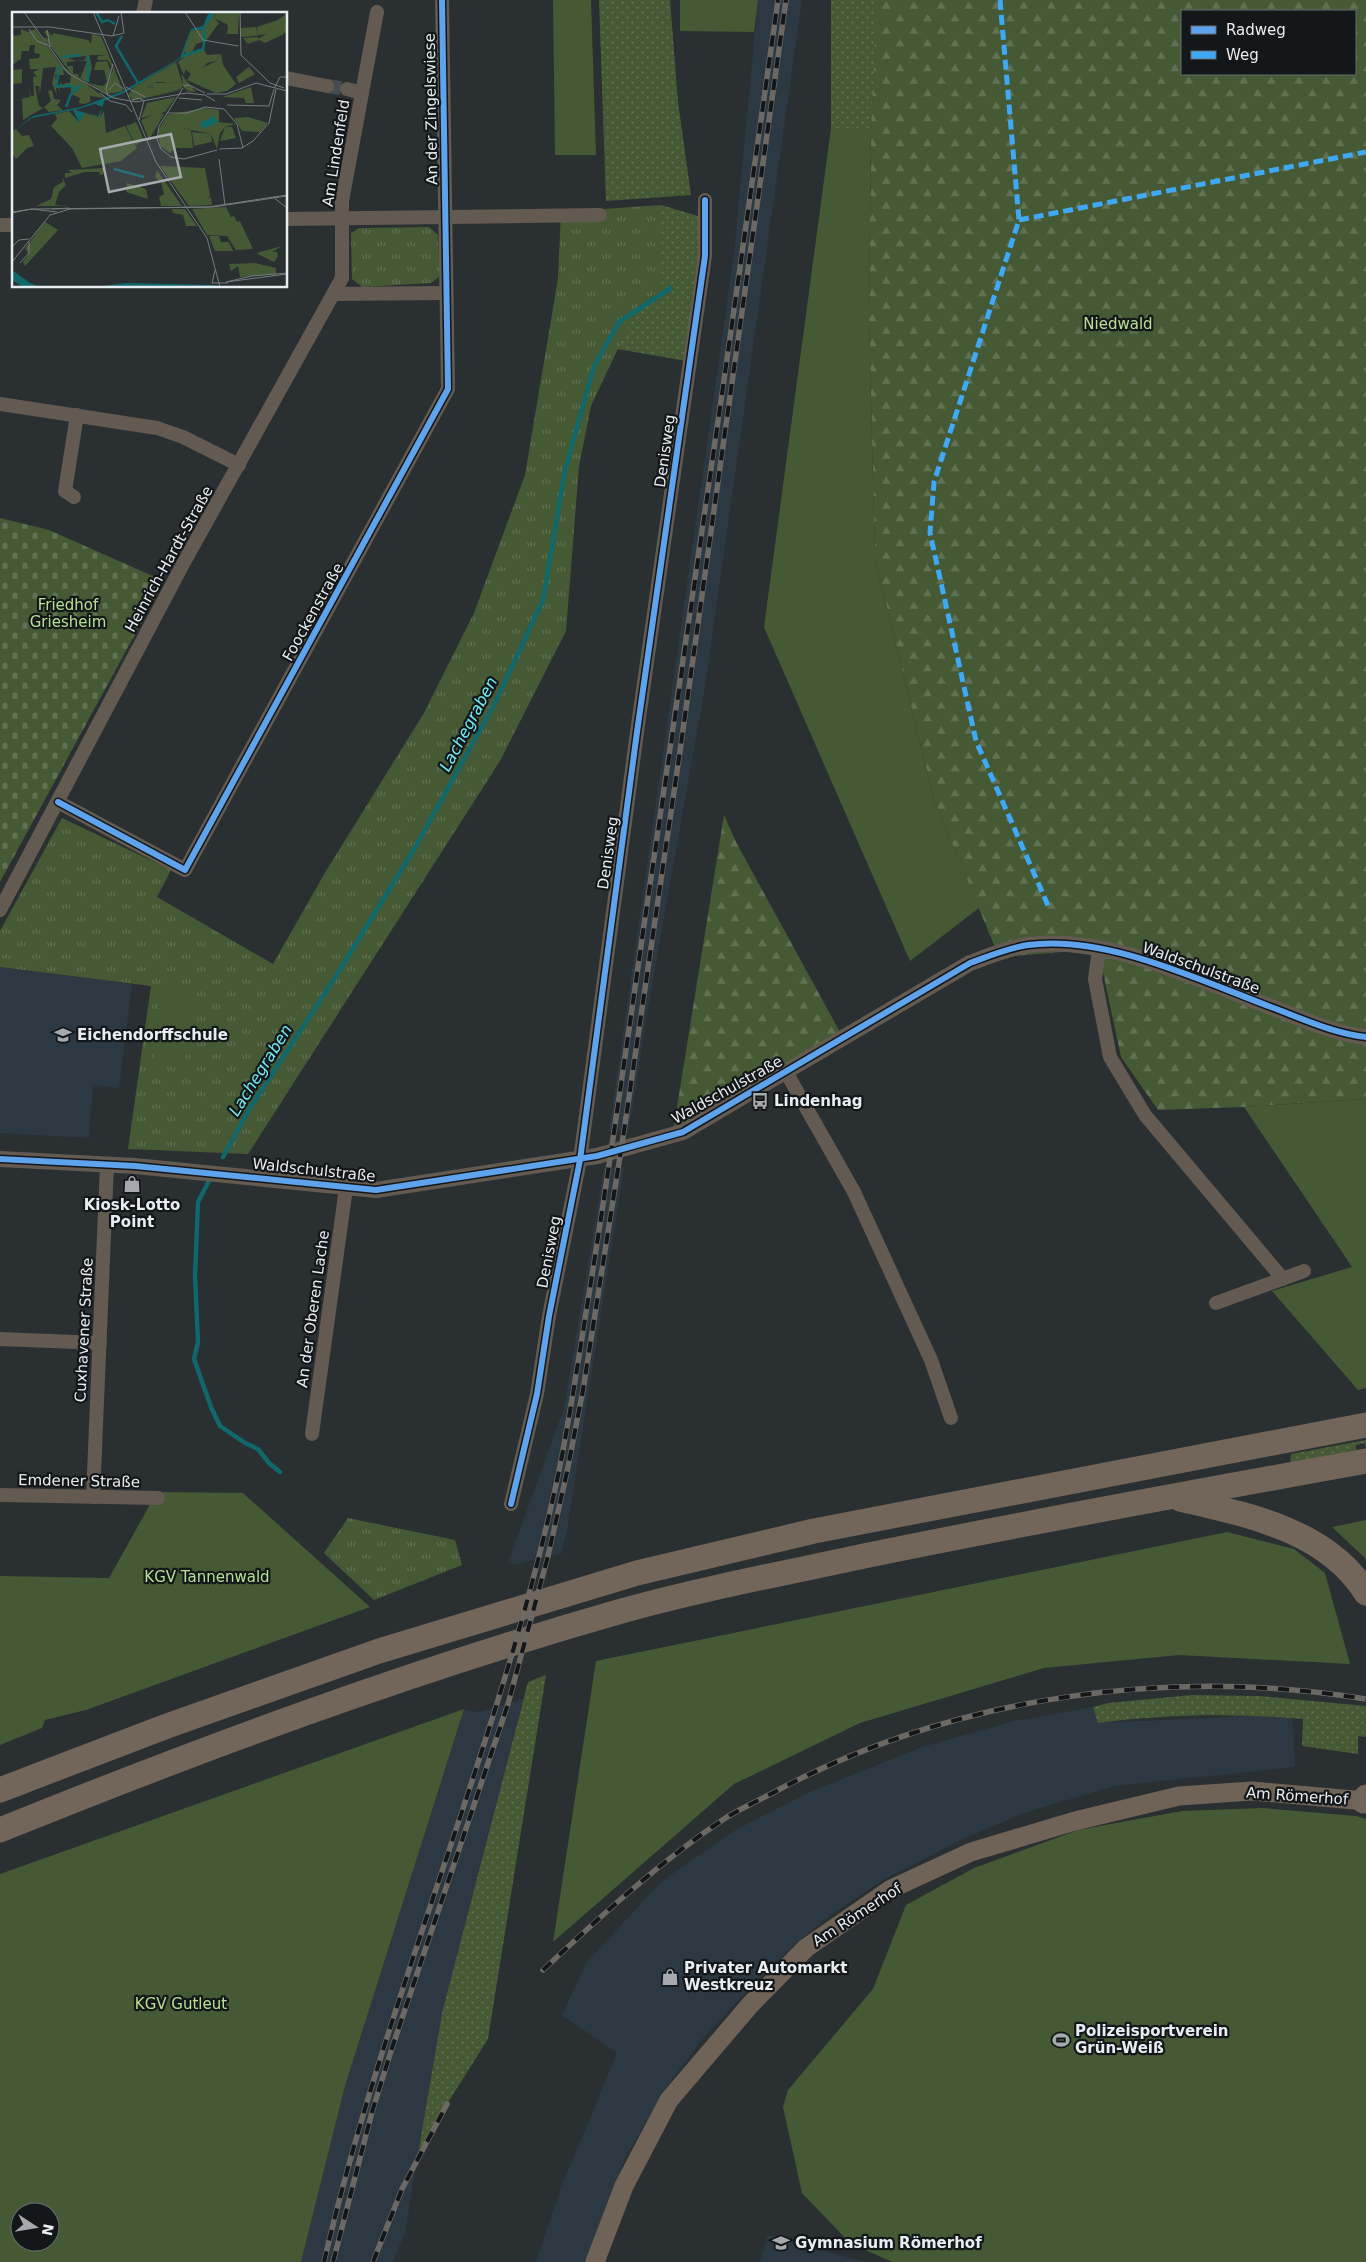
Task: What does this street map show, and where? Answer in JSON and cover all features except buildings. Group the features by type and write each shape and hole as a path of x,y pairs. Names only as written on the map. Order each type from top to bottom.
{"highway":[{"path":"0,1790 167,1726 379,1651 637,1573 814,1531 1366,1425"},
{"path":"0,1830 189,1756 394,1681 622,1611 776,1575 900,1549 1366,1460"},
{"path":"1170,1497 1238,1512 1307,1539 1332,1555 1357,1579 1366,1593"}],"main road":[{"name":"Am Römerhof","path":"595,2262 624,2186 669,2100 750,2004 806,1948 891,1890 972,1852 1075,1821 1179,1796 1252,1791 1365,1800"}],"street":[{"name":"An der Zingelswiese","path":"442,0 446,218"},
{"name":"Am Lindenfeld","path":"342,219 342,201 377,12"},
{"name":"Am Lindenfeld","path":"288,78 327,86"},
{"name":"Am Lindenfeld","path":"347,89 362,92"},
{"name":"Denisweg","path":"511,1504 537,1394 549,1316 580,1160 637,732 705,256 705,200"},
{"path":"288,220 600,215"},
{"name":"Foockenstraße","path":"58,802 185,870 448,389 446,218"},
{"name":"Heinrich-Hardt-Straße","path":"0,910 183,564 342,278 342,219"},
{"path":"334,294 446,293"},
{"path":"0,404 157,428 183,437 239,465"},
{"path":"74,497 65,492 77,415"},
{"name":"Waldschulstraße","path":"0,1159 107,1164 218,1173 376,1190 409,1187 580,1160 682,1132 970,963 1002,951 1028,946 1052,944 1099,948 1133,956 1298,1018 1342,1032 1366,1037"},
{"path":"1099,948 1095,979 1110,1057 1145,1115 1283,1278"},
{"path":"786,1072 854,1192 931,1360 951,1418"},
{"name":"Cuxhavener Straße","path":"93,1497 107,1164"},
{"name":"An der Oberen Lache","path":"312,1434 346,1188"},
{"path":"1216,1303 1304,1271"},
{"path":"0,1339 100,1343"},
{"name":"Emdener Straße","path":"0,1495 158,1498"}],"shaded area":[{"path":"758,0 802,0 705,687 647,1014 629,1130 609,1132 734,253"},
{"name":"Eichendorffschule","path":"0,967 132,984 119,1088 93,1085 89,1138 0,1133"},
{"path":"624,1167 567,1530 561,1554 516,1564 508,1563 564,1408 604,1168"},
{"path":"523,1699 442,2013 405,2232 393,2262 301,2262 345,2086 464,1709 478,1712"},
{"name":"Privater Automarkt Westkreuz","path":"1093,1707 1099,1723 1292,1714 1295,1767 1114,1786 1024,1813 961,1840 883,1880 832,1914 794,1945 746,1992 700,2042 661,2095 624,2161 586,2262 536,2262 562,2185 617,2053 562,2015 586,1963 662,1881 737,1829 810,1792 922,1747 1014,1721"},
{"name":"Gymnasium Römerhof","path":"768,2235 825,2251 865,2262 760,2262"}],"green space":[{"path":"553,0 591,0 596,155 555,155"},
{"path":"599,0 670,0 678,102 691,195 606,201"},
{"path":"680,0 758,0 754,32 680,31"},
{"path":"831,0 878,0 871,128 831,128"},
{"name":"Niedwald","path":"877,0 1366,0 1366,1099 1244,1107 1158,1110 1121,1057 1098,949 999,957 934,800 875,559 869,321 871,128"},
{"path":"831,128 871,128 869,321 875,559 934,800 979,908 910,961 764,627"},
{"path":"661,205 698,216 707,290 692,362 617,349 638,306 661,290"},
{"path":"661,205 661,290 638,306 591,406 579,466 566,631 500,761 248,1154 128,1149 151,986 0,967 0,931 62,818 171,870 157,897 273,964 326,871 424,713 474,613 525,475 558,278 561,212"},
{"path":"429,227 438,235 440,276 431,283 362,287 352,279 351,233 359,228"},
{"name":"Friedhof Griesheim","path":"0,518 49,530 164,581 0,882"},
{"path":"724,815 736,842 841,1034 673,1132"},
{"path":"160,989 192,992 185,1067 153,1064"},
{"path":"1366,1099 1366,1388 1358,1390 1272,1291 1352,1267 1244,1107"},
{"path":"1366,1440 1366,1448 1365,1443 1356,1445 1356,1450 1290,1463 1291,1454"},
{"name":"KGV Tannenwald","path":"157,1492 243,1493 370,1607 86,1710 45,1720 42,1728 0,1745 0,1576 109,1578"},
{"path":"348,1518 455,1540 462,1565 374,1600 324,1553"},
{"path":"1366,1520 1366,1559 1332,1527"},
{"path":"1227,1532 1294,1549 1325,1573 1350,1664 1179,1655 1044,1668 860,1723 734,1784 553,1942 596,1661"},
{"path":"546,1675 488,2039 447,2104 417,2160 442,2013 528,1682"},
{"path":"1192,1695 1259,1696 1366,1706 1366,1737 1358,1736 1358,1754 1302,1746 1303,1719 1200,1715 1098,1723 1093,1707 1108,1703"},
{"name":"KGV Gutleut","path":"464,1709 345,2086 301,2262 0,2262 0,1874"},
{"name":"Polizeisportverein Grün-Weiß","path":"1262,1808 1356,1816 1366,1819 1366,2262 892,2262 850,2243 802,2193 783,2107 788,2090 873,1989 906,1905 974,1868 1078,1830 1182,1811"}],"waterway":[{"name":"Lachegraben","path":"223,1157 250,1108 336,976 416,846 495,703 543,600 565,470 594,366 619,322 671,288"},
{"name":"Lachegraben","path":"209,1181 198,1202 195,1276 198,1342 194,1359 211,1407 220,1426 245,1443 258,1449 269,1463 280,1472"}],"tunnel":[{"path":"327,86 347,89"}],"railway":[{"path":"324,2262 350,2162 379,2063 507,1671 535,1572 559,1471 568,1426 611,1154 778,0"},
{"path":"333,2262 372,2112 392,2048 508,1704 548,1556 567,1472 583,1390 624,1131 680,751 786,0"},
{"path":"543,1970 608,1910 653,1872 724,1819 780,1789 848,1757 919,1731 991,1711 1066,1697 1141,1689 1216,1686 1292,1690 1366,1699"},
{"path":"373,2262 402,2189 447,2104"}],"marked path":[{"path":"1000,0 1019,220 934,482 930,533 976,741 1050,910"},
{"path":"1019,220 1366,152"}],"cycle path":[{"path":"58,802 185,870 448,389 442,0"},
{"path":"511,1504 537,1394 549,1316 580,1160 637,732 705,256 705,200"},
{"path":"0,1159 135,1166 376,1190 597,1156 683,1132 970,963 1006,950 1028,945 1059,944 1091,947 1123,954 1156,963 1322,1026 1366,1037"}],"place":[{"name":"Eichendorffschule","path":"63,1035"},
{"name":"Lindenhag","path":"760,1101"},
{"name":"Kiosk-Lotto Point","path":"132,1184"},
{"name":"Privater Automarkt Westkreuz","path":"670,1977"},
{"name":"Polizeisportverein Grün-Weiß","path":"1061,2040"},
{"name":"Gymnasium Römerhof","path":"781,2243"}]}
